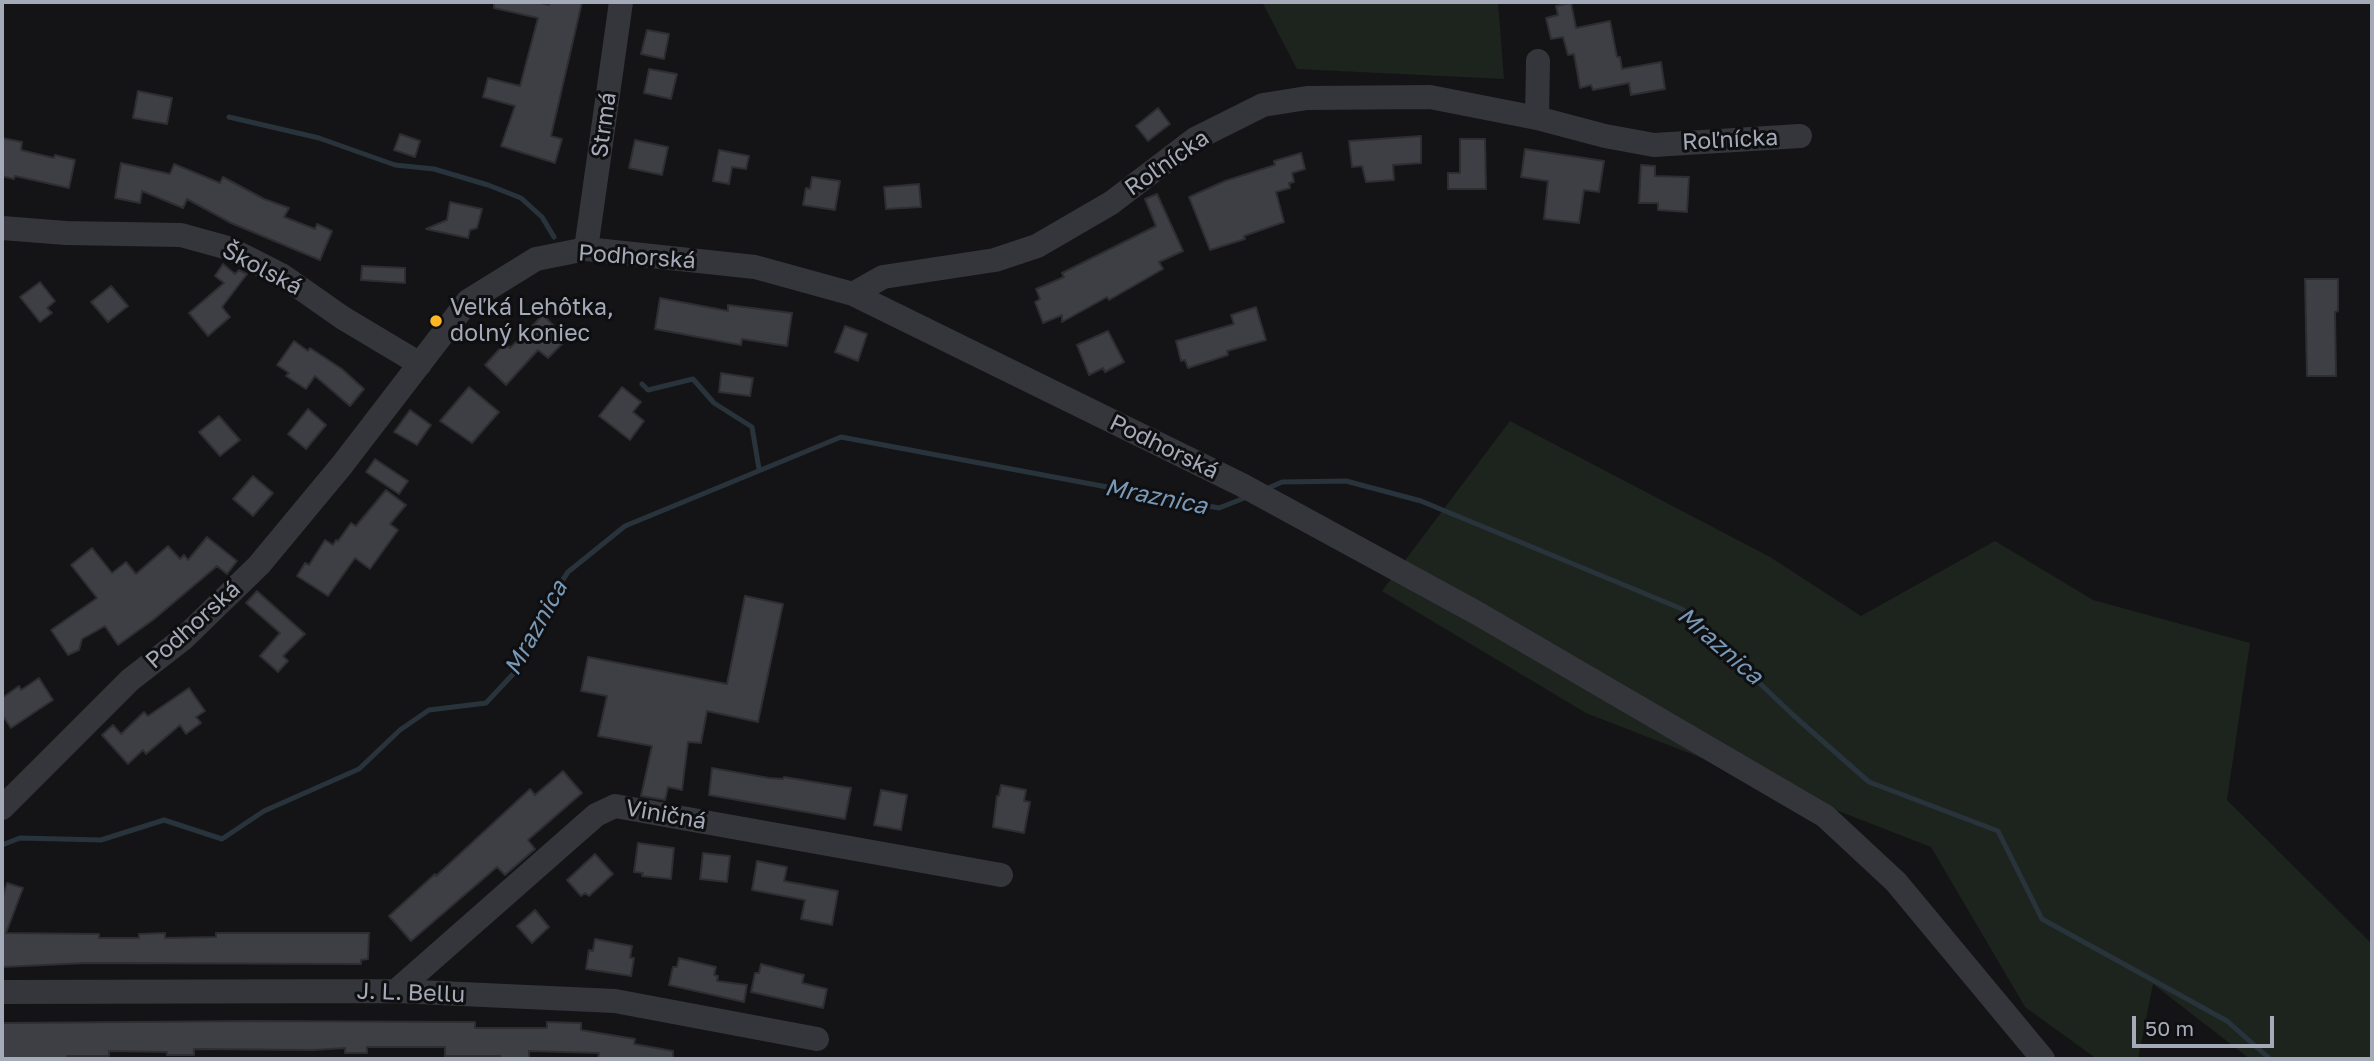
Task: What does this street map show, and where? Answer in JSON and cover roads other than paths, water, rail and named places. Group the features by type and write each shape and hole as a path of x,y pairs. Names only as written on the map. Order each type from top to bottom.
{"street":[{"name":"Strmá","path":"586,249 621,2"},
{"path":"1537,118 1538,61"},
{"name":"Roľnícka","path":"853,294 883,277 995,260 1037,246 1111,203 1195,139 1264,105 1307,98 1430,97 1654,145 1800,136"},
{"name":"Školská","path":"2,228 66,233 181,235 229,248 282,276 420,365"},
{"name":"Podhorská","path":"2,808 101,707 130,680 184,638 259,565 342,465 468,301 536,259 586,249 755,267 853,294 1242,485 1478,613 1825,816 1896,882 2043,1059"},
{"name":"Viničná","path":"396,991 596,815 615,806 1001,874"},
{"name":"J. L. Bellu","path":"2,992 396,991 615,1001 817,1039"}],"waterway":[{"path":"229,117 319,138 395,165 434,169 488,185 521,198 542,217 554,237"},
{"path":"642,384 648,390 693,379 714,403 752,427 759,469"},
{"name":"Mraznica","path":"2,845 20,838 101,840 164,820 222,839 264,811 359,769 400,730 429,710 486,703 515,672 537,618 568,572 625,526 841,437 1219,508 1247,497"},
{"name":"Mraznica","path":"1266,489 1282,482 1346,481 1421,501 1682,609 1793,715 1869,782 1998,831 2042,919 2227,1021 2270,1059"}],"place":[{"name":"Veľká Lehôtka, dolný koniec","path":"436,321"}]}
